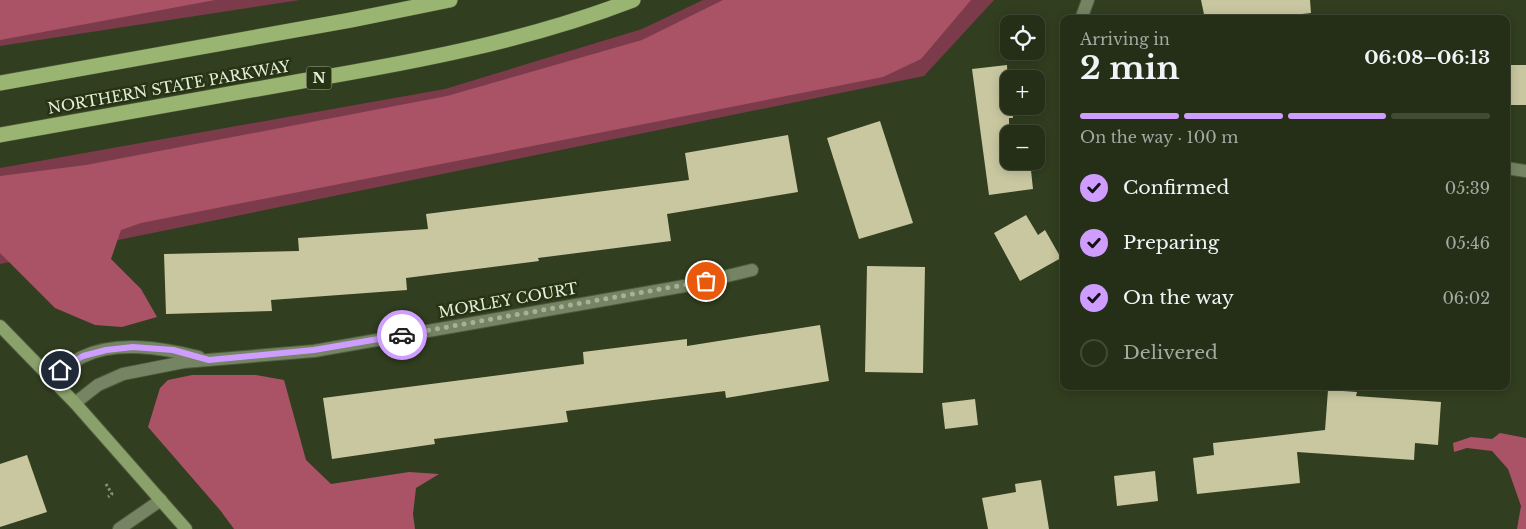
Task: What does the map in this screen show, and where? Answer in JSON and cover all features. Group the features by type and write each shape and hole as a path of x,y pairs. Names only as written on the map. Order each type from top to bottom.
{"highway":[{"path":"0,83 351,20 450,0"},
{"name":"NORTHERN STATE PARKWAY","path":"0,135 380,68 466,50 539,31 633,0"}],"main road":[{"path":"0,326 75,403 186,529"}],"street":[{"path":"1082,15 1088,0"},
{"path":"1510,168 1526,170"},
{"name":"MORLEY COURT","path":"75,403 98,385 123,374 184,362 314,350 690,285 752,270"},
{"name":"MORLEY COURT","path":"49,377 83,356 106,350 133,347 173,350 209,360"},
{"path":"119,529 161,500"}],"shaded area":[{"path":"0,0 300,0 0,46"},
{"path":"0,0 215,0 0,40"},
{"path":"703,0 994,0 924,76 0,264 0,168 445,89 642,29"},
{"path":"723,0 971,0 921,59 883,77 141,223 121,230 111,259 141,289 157,317 122,327 95,325 55,308 0,253 0,176 86,165 447,96 642,40"},
{"path":"192,375 256,375 284,380 306,460 331,484 409,472 439,474 416,488 413,514 415,529 234,529 220,510 148,427 160,388 168,380"},
{"path":"1500,433 1526,438 1526,529 1517,529 1521,506 1508,469 1492,451 1467,448 1454,452 1453,443 1471,437 1492,439"}],"building":[{"path":"1201,0 1310,0 1311,13 1292,15 1204,15"},
{"path":"1007,65 1007,70 1000,70 1000,115 1013,115 1013,118 1009,118 1009,125 1000,125 1000,170 1031,170 1033,189 989,195 972,69"},
{"path":"1510,65 1526,65 1526,105 1510,105"},
{"path":"880,121 913,223 859,239 827,138"},
{"path":"788,135 798,192 667,214 671,241 538,258 539,261 406,278 407,290 271,300 272,311 166,314 164,254 299,251 298,238 428,229 426,214 689,180 685,153"},
{"path":"1026,215 1038,235 1045,230 1060,259 1020,281 994,233"},
{"path":"867,266 925,267 923,373 865,372"},
{"path":"820,325 829,381 726,398 725,391 566,411 568,422 434,439 435,444 332,459 323,398 584,364 583,352 687,339 687,346"},
{"path":"1328,390 1357,392 1356,396 1441,402 1438,445 1415,443 1414,460 1297,452 1300,483 1197,494 1193,458 1214,455 1213,443 1325,430"},
{"path":"975,399 978,425 945,429 942,403"},
{"path":"27,455 47,512 0,527 0,464"},
{"path":"1155,471 1158,501 1117,506 1114,476"},
{"path":"1041,480 1049,529 988,529 982,498 1016,492 1015,484"}],"way so far":[{"path":"402,335 706,281"}],"route":[{"path":"60,370 83,356 106,350 133,347 173,350 209,360 314,350 402,335"}]}
